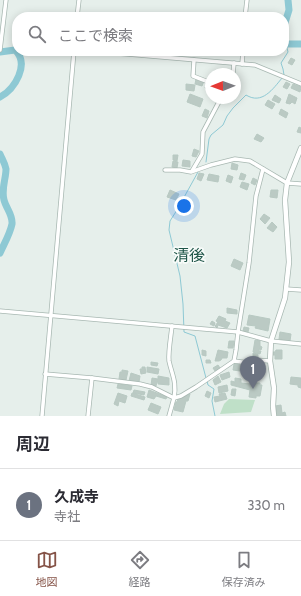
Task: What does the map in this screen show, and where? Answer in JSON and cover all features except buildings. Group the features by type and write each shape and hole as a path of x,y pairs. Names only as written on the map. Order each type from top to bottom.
{"street":[{"path":"0,50 6,0"},
{"path":"78,12 79,0"},
{"path":"246,12 247,0"},
{"path":"42,416 74,56"},
{"path":"149,56 255,65 301,84"},
{"path":"242,64 243,56"},
{"path":"194,60 194,76 205,81"},
{"path":"234,63 234,68"},
{"path":"191,172 202,154 202,137 218,104"},
{"path":"274,416 274,388 270,361 271,340 285,298 289,262 285,200 287,183 301,148"},
{"path":"165,170 191,172 235,159 250,161 287,183 301,184"},
{"path":"234,361 249,263 256,196 263,169"},
{"path":"286,289 301,290"},
{"path":"0,311 238,332 271,340 301,344"},
{"path":"169,416 176,389 169,360 172,326"},
{"path":"46,374 92,378 152,387 174,398 182,396 234,361 249,363 254,360 270,361"},
{"path":"88,416 92,378"}],"green space":[{"path":"229,399 255,400 251,412 220,414 224,404"}],"waterway":[{"path":"288,0 288,12"},
{"path":"289,44 301,44"},
{"path":"0,52 12,50"},
{"path":"0,97 11,88 19,76 21,62 19,56"},
{"path":"284,75 281,63 285,56"},
{"path":"206,162 209,139 211,135 223,125 233,108 246,95 252,98 257,98 267,94 282,78"},
{"path":"0,154 6,169 3,196 12,221 10,231 0,253"},
{"path":"198,172 170,221 169,230 180,276 184,332 195,336 206,378"},
{"path":"207,381 208,385 214,389 212,401 215,416"}],"place":[{"name":"久成寺","path":"253,389"}],"district":[{"name":"清後","path":"189,255"}]}
